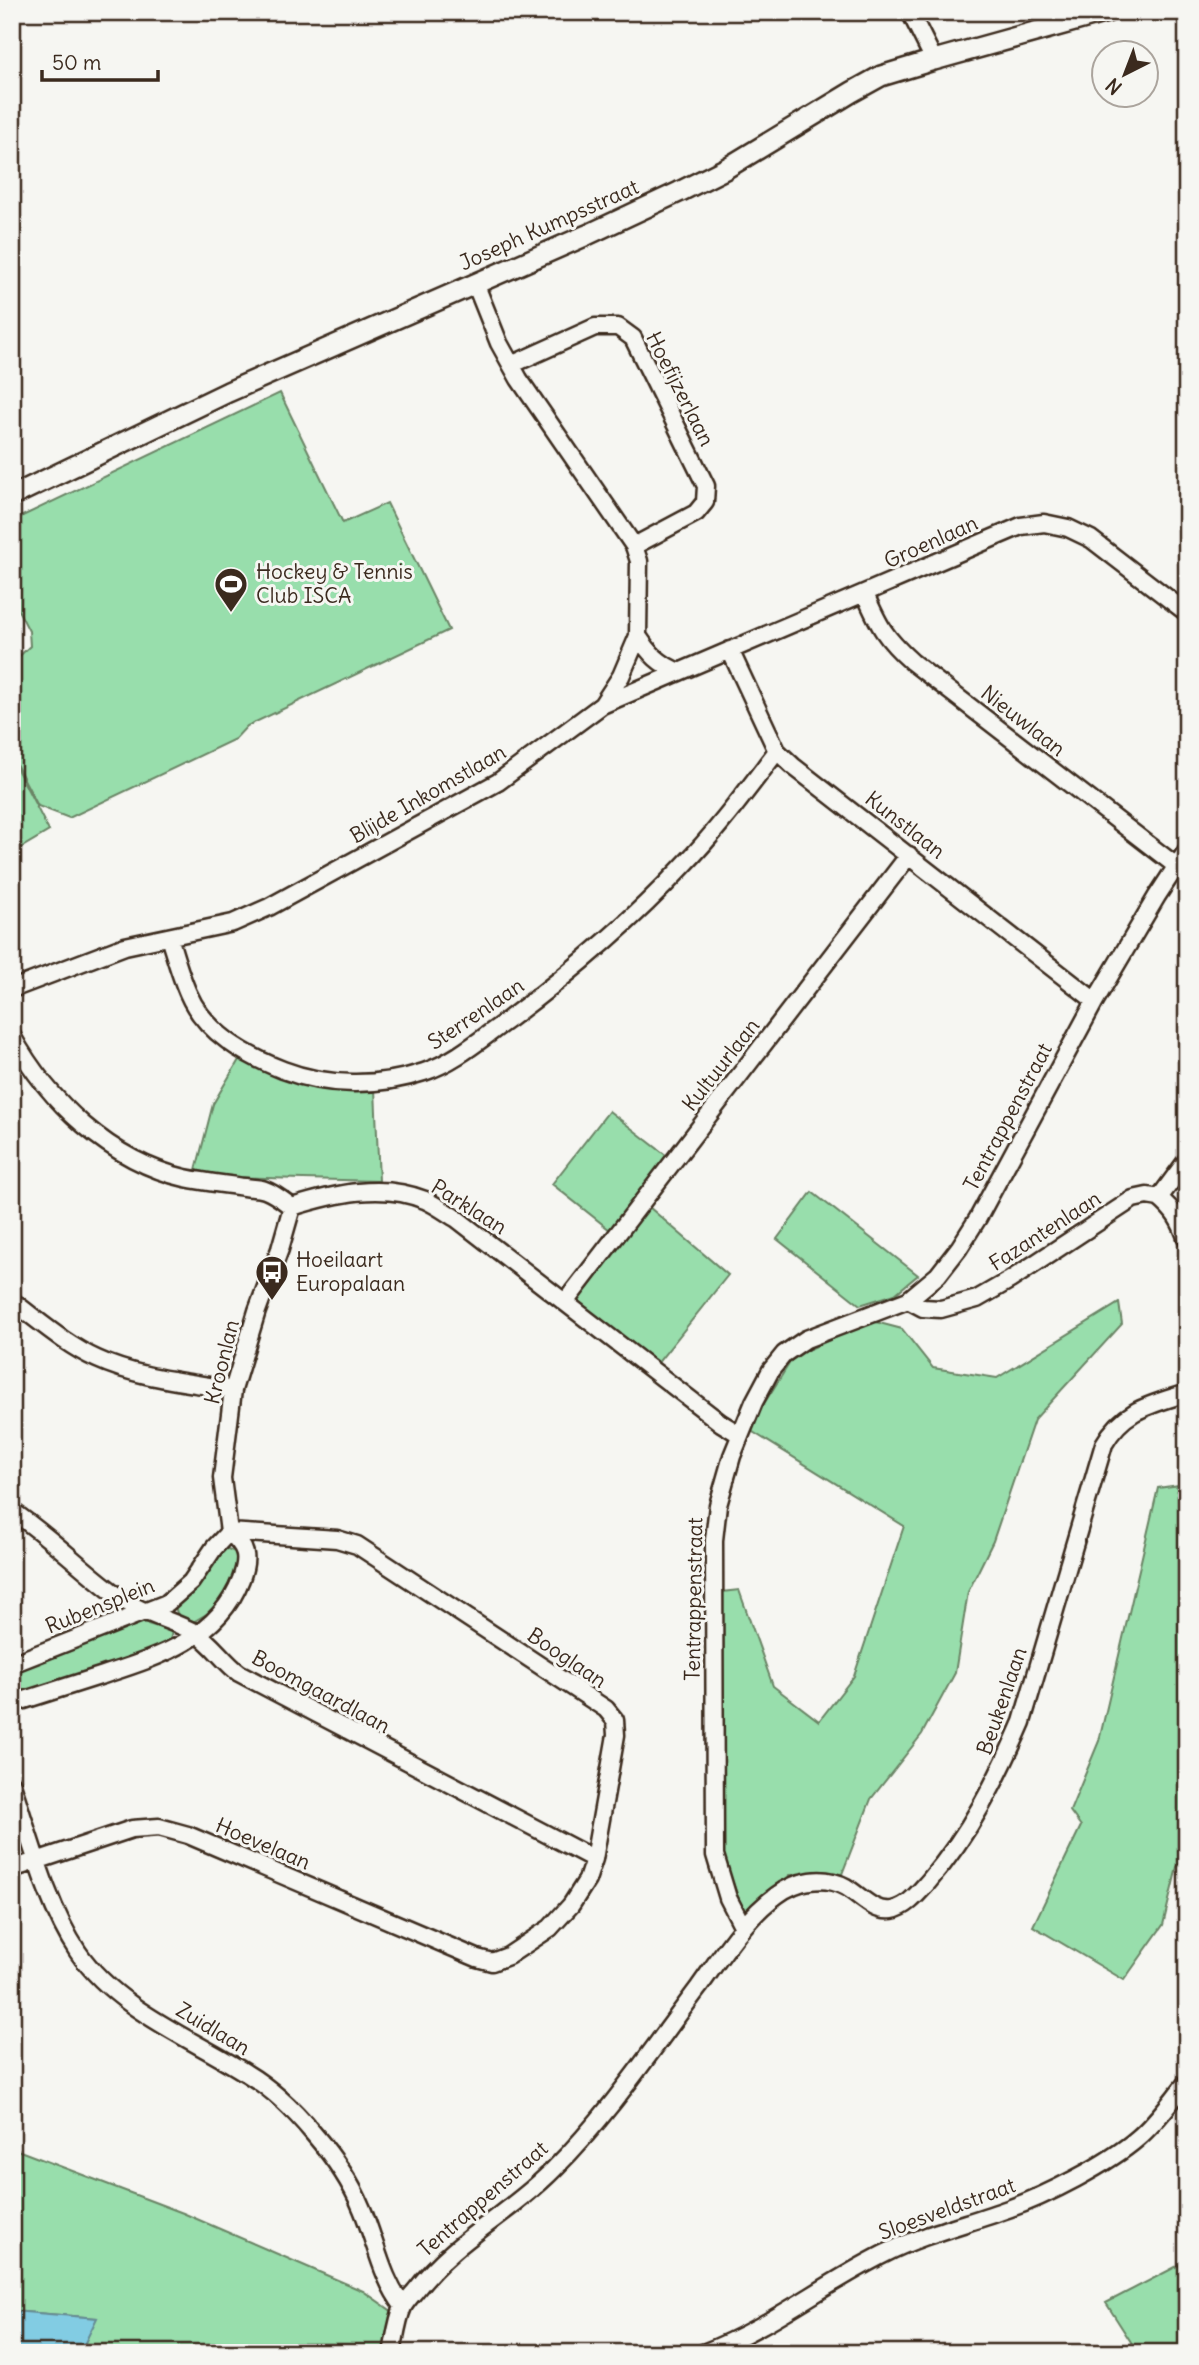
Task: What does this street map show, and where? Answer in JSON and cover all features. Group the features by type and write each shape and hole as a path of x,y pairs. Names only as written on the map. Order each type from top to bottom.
{"street":[{"path":"910,12 934,60"},
{"name":"Joseph Kumpsstraat","path":"12,496 228,392 587,235 702,180 881,76 1107,12"},
{"name":"Blijde Inkomstlaan","path":"12,989 125,946 233,923 281,901 498,782 602,705 621,676 638,636 639,561 634,546 511,365 499,344 475,283"},
{"name":"Hoefijzerlaan","path":"511,365 595,327 618,327 633,338 706,486 705,502 696,513 634,546"},
{"name":"Groenlaan","path":"602,705 1021,526 1044,523 1068,528 1090,539 1187,613"},
{"name":"Nieuwlaan","path":"864,594 880,629 912,662 1175,865"},
{"path":"638,636 651,656 664,666 679,672"},
{"name":"Kunstlaan","path":"730,650 777,751 1095,1001"},
{"name":"Sterrenlaan","path":"169,937 188,994 202,1017 222,1038 255,1059 291,1073 330,1083 382,1081 424,1072 460,1055 566,977 630,920 685,864 777,751"},
{"name":"Tentrappenstraat","path":"403,2306 427,2275 450,2252 518,2201 554,2169 621,2090 743,1927 728,1898 715,1855 714,1540 718,1506 739,1434 759,1391 784,1354 806,1339 908,1300 938,1275 972,1228 1095,1001 1175,865 1187,850"},
{"name":"Kultuurlaan","path":"566,1301 909,855"},
{"path":"12,1036 28,1065 50,1091 80,1122 113,1147 146,1164 183,1178 265,1190 292,1207"},
{"path":"1187,1160 1159,1198 1181,1222 1187,1240"},
{"name":"Parklaan","path":"292,1207 335,1194 371,1191 398,1193 425,1200 457,1219 721,1423 739,1434"},
{"name":"Fazantenlaan","path":"908,1300 923,1308 941,1309 976,1299 1010,1280 1133,1199 1147,1196 1159,1198"},
{"name":"Kroonlan","path":"229,1532 222,1478 233,1390 292,1207"},
{"path":"12,1301 66,1341 96,1359 131,1371 233,1390"},
{"name":"Beukenlaan","path":"743,1927 778,1894 807,1881 829,1880 872,1906 892,1910 904,1906 950,1856 976,1818 1022,1722 1104,1444 1112,1430 1137,1409 1187,1393"},
{"name":"Boomgaardlaan","path":"12,1511 122,1599 146,1613 199,1635 239,1673 594,1859"},
{"path":"12,1704 157,1658 199,1635 231,1600 244,1571 246,1556 242,1543 229,1532"},
{"name":"Rubensplein","path":"12,1664 167,1603 191,1582 214,1548 229,1532"},
{"name":"Booglaan","path":"229,1532 337,1539 358,1545 606,1709 615,1720 616,1735 594,1859 587,1880 571,1905 550,1928 508,1956 492,1962"},
{"name":"Zuidlaan","path":"12,1784 60,1922 79,1953 117,1994 258,2081 313,2132 331,2155 362,2207 385,2277 403,2306"},
{"name":"Hoevelaan","path":"12,1869 132,1829 159,1826 188,1835 492,1962"},
{"name":"Sloesveldstraat","path":"703,2353 729,2343 801,2304 880,2255 906,2243 1032,2200 1091,2168 1140,2137 1187,2082"},
{"path":"392,2353 403,2306"}],"green space":[{"name":"Hockey & Tennis Club ISCA","path":"280,393 343,523 387,503 449,630 247,726 235,739 69,818 38,806 15,762 12,762 12,663 30,646 29,631 12,598 12,521"},
{"path":"14,763 49,831 12,853 12,764"},
{"path":"240,1058 290,1081 320,1087 375,1089 379,1181 225,1177 196,1170 213,1104"},
{"path":"609,1111 667,1156 610,1230 552,1184"},
{"path":"812,1192 918,1275 895,1294 860,1305 777,1239"},
{"path":"649,1207 728,1275 656,1365 576,1300"},
{"path":"1119,1303 1122,1324 1034,1420 993,1541 968,1592 955,1673 922,1734 871,1799 842,1874 790,1875 745,1915 724,1859 722,1592 739,1590 773,1686 819,1721 854,1676 904,1526 748,1429 794,1356 872,1321 902,1329 933,1368 997,1378"},
{"path":"1187,1484 1187,1857 1177,1867 1163,1925 1124,1980 1033,1926 1081,1826 1070,1811 1099,1741 1158,1488"},
{"path":"223,1547 235,1552 238,1567 220,1606 193,1622 178,1616 175,1607"},
{"path":"141,1622 172,1631 169,1646 12,1698 12,1671"},
{"path":"12,2148 183,2213 363,2291 393,2312 383,2353 80,2353 96,2318 12,2311"},
{"path":"1187,2261 1187,2353 1138,2353 1106,2303"}],"water":[{"path":"12,2311 97,2318 80,2353 12,2353"}],"place":[{"name":"Hockey & Tennis Club ISCA","path":"231,614"},
{"name":"Hoeilaart Europalaan","path":"272,1302"}]}
